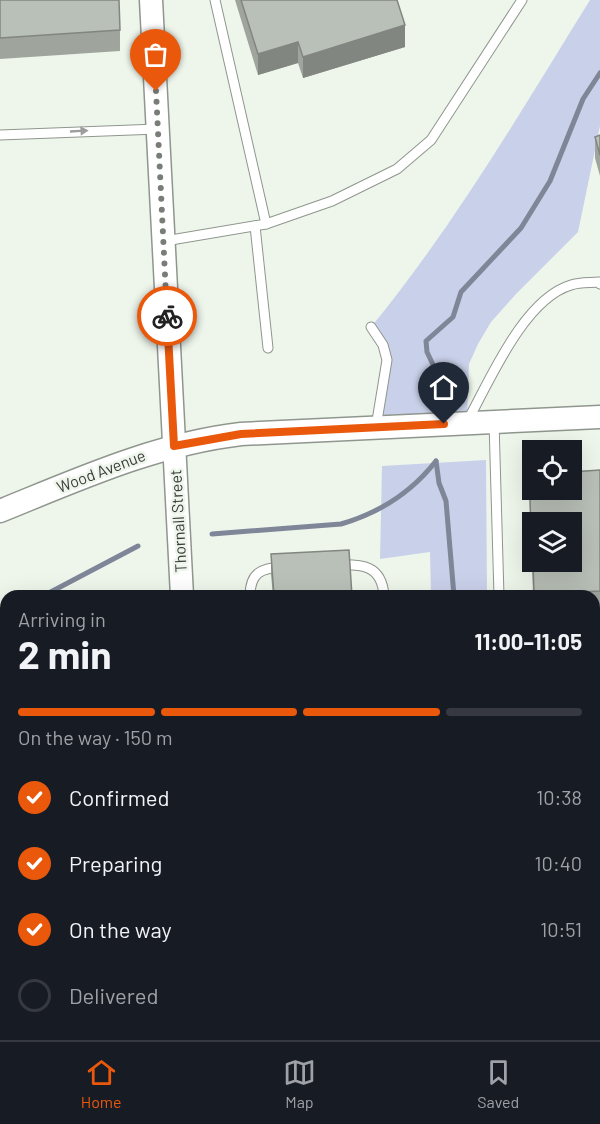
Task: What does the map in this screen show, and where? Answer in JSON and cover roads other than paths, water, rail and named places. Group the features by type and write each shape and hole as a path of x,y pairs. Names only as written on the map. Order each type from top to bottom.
{"street":[{"name":"Thornall Street","path":"151,0 182,590"},
{"name":"Wood Avenue","path":"0,511 120,462 174,446 241,434 600,417"}],"lane":[{"path":"215,0 266,224"},
{"path":"164,241 266,224 342,197 397,169 431,140 522,0"},
{"path":"0,135 158,129"},
{"path":"255,226 268,348"},
{"path":"467,423 500,361 533,309 570,285 599,282 600,284"},
{"path":"371,327 383,345 387,360 376,427"},
{"path":"494,422 499,590"},
{"path":"327,565 362,564 376,573 383,590"},
{"path":"250,590 250,584 256,573 267,567 291,567"}],"waterway":[{"path":"436,389 436,371 427,352 426,341 453,317 461,292 521,228 550,181 583,99 600,73"},
{"path":"436,461 439,483 446,501 453,590"},
{"path":"212,534 341,524 381,508 416,483 436,461"},
{"path":"54,590 138,546"}]}
